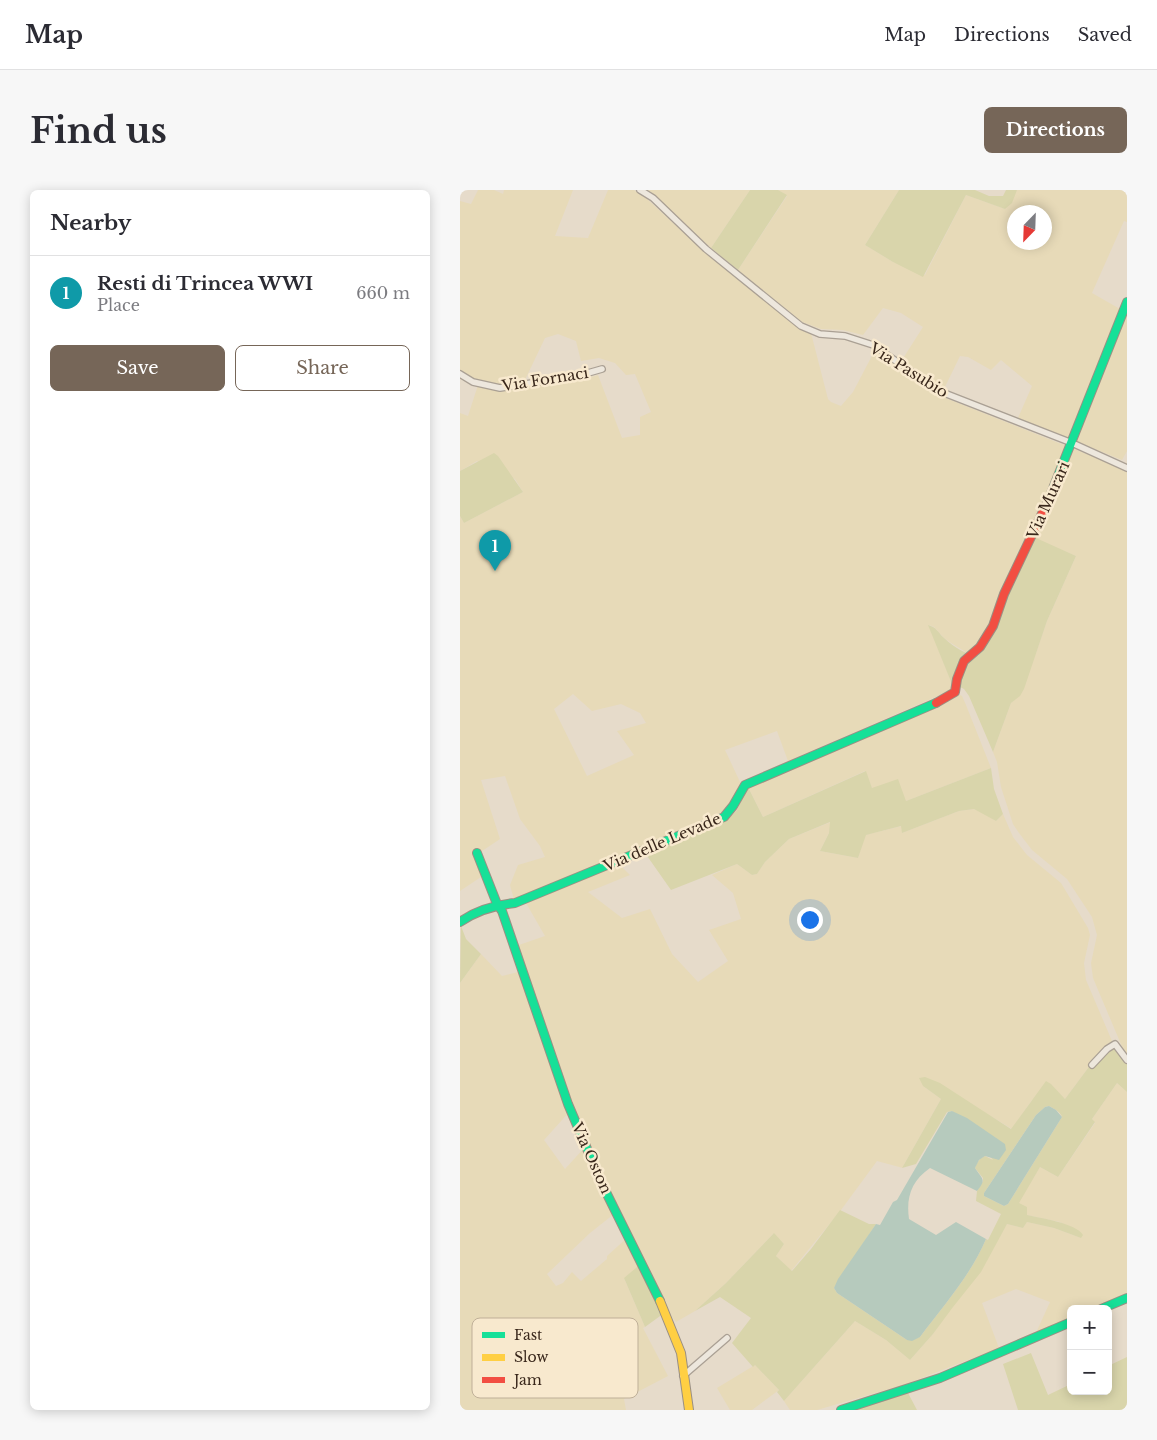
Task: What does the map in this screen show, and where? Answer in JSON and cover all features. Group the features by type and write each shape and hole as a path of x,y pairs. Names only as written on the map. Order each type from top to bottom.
{"street":[{"name":"Via Pasubio","path":"640,190 652,198 706,249 801,326 820,334 845,336 873,345 939,391 1072,443 1127,468"},
{"name":"Via Murari","path":"956,689 957,679 964,661 980,647 992,626 1004,594 1039,523 1127,302"},
{"name":"Via Fornaci","path":"460,374 473,382 500,388 581,375 602,369"},
{"name":"Via delle Levade","path":"460,922 469,915 497,904 515,903 724,817 730,813 745,785 939,702 954,694 956,689"},
{"path":"477,854 497,904"},
{"name":"Via Oston","path":"497,904 502,911 568,1104 602,1184 664,1310 681,1353 682,1376 689,1410"},
{"path":"1092,1065 1107,1049 1115,1044 1127,1060"},
{"path":"1110,1305 1127,1298"},
{"path":"841,1410 940,1378 1067,1324"},
{"path":"682,1376 726,1338"}],"shaded area":[{"path":"478,190 494,190 503,194 504,190 573,190 555,236 588,238 608,190 634,190 646,198 711,258 799,328 811,333 828,399 831,402 841,406 853,392 875,350 931,390 948,399 1127,470 1127,1053 1123,1049 1093,978 1091,963 1097,935 1092,917 1067,879 1032,850 1013,824 1001,787 997,762 993,752 1011,703 1016,698 1036,653 1047,621 1076,556 1036,539 1010,586 977,657 951,643 934,627 929,625 954,689 788,761 777,731 725,750 741,784 729,809 514,900 510,885 518,865 545,857 540,846 520,819 505,776 481,780 500,839 479,853 487,873 460,891 460,516 464,523 523,492 515,479 477,461 460,471 460,413 468,416 479,382 460,374 460,201 471,204","holes":["558,334 576,341 581,361 599,358 615,363 626,375 635,374 651,412 640,417 640,435 622,438 598,375 580,380 551,384 523,384 545,338","573,694 592,711 621,704 640,713 646,723 617,731 634,755 587,776 554,709"]},
{"path":"648,190 750,190 711,248"},
{"path":"750,190 778,190 787,195 738,270 711,248"},
{"path":"778,190 899,190 865,245 893,262 925,275 966,195 1005,209 1007,206 1007,250 1052,250 1052,205 1008,205 1017,190 1127,190 1127,222 1124,221 1092,293 1127,313 1127,451 1122,460 1018,418 1032,386 1001,360 991,370 968,357 960,356 944,389 935,384 902,360 923,327 901,313 883,308 863,335 843,330 821,329 802,322 738,270 787,196"},
{"path":"899,190 975,190 989,196 1003,196 1006,190 1017,190 1012,203 1007,205 1005,209 966,195 923,277 865,245"},
{"path":"494,453 523,492 464,523 460,516 460,471"},
{"path":"1036,538 1076,556 1047,621 1024,689 1020,696 1011,703 993,752 969,696 960,687 954,689 928,625 935,628 959,650 978,656 1010,586"},
{"path":"958,694 962,696 991,768 906,801 872,788 865,771 763,817 748,787"},
{"path":"991,768 994,789 1003,814 996,821 974,809 959,811 902,833 901,826 866,835 858,858 820,851 829,833 830,822 789,839 765,862 757,874 752,875 737,864 671,890 645,853 730,817 737,810 748,787 763,817 866,771 872,788 898,779 906,801"},
{"path":"974,809 985,813 996,821 1003,814 1013,837 1027,855 1061,883 1088,928 1090,935 1084,963 1086,980 1112,1041 1094,1060 1065,1099 1059,1094 1032,1100 1012,1129 994,1118 923,1086 941,1099 902,1168 877,1161 841,1210 791,1271 776,1256 784,1244 773,1234 726,1283 695,1311 676,1322 667,1311 624,1278 645,1327 643,1328 668,1376 638,1392 638,1318 472,1318 472,1398 626,1398 624,1399 626,1410 460,1410 460,983 481,954 502,976 526,970 516,946 545,936 526,903 619,864 630,875 588,892 622,918 650,909 672,954 698,982 728,961 709,930 741,919 733,893 712,875 737,864 752,875 757,874 765,862 789,839 831,822 829,833 820,851 858,858 865,835 902,826 902,833 959,811","holes":["571,1110 586,1146 565,1169 544,1140","619,1210 631,1237 628,1237 607,1256 607,1259 581,1281 572,1272 563,1283 556,1286 547,1274 590,1233"]},
{"path":"461,926 466,939 481,954 460,983"},
{"path":"1112,1041 1117,1053 1127,1063 1127,1092 1117,1083 1092,1119 1095,1122 1058,1177 1040,1167 1019,1203 1027,1207 1027,1215 1066,1224 1083,1235 1081,1238 1054,1228 1027,1222 1023,1228 1007,1224 981,1272 933,1334 910,1360 886,1340 855,1321 784,1401 777,1392 779,1390 755,1365 753,1367 732,1343 751,1318 720,1297 695,1311 726,1283 774,1233 784,1244 776,1256 792,1271 840,1210 869,1224 876,1224 834,1288 837,1293 907,1340 920,1337 965,1278 1001,1214 976,1201 977,1191 983,1181 983,1178 975,1168 977,1162 985,1156 993,1160 952,1111 947,1112 916,1164 902,1168 941,1099 923,1086 919,1078 925,1077 940,1083 1011,1129 1046,1081 1065,1099 1094,1060","holes":["1049,1106 1062,1117 1008,1204 1004,1206 984,1196 984,1193 1036,1115"]},
{"path":"1117,1083 1127,1092 1127,1297 1109,1305 1067,1305 1067,1323 1035,1335 1050,1302 1016,1289 982,1303 999,1348 906,1384 817,1410 790,1410 784,1401 855,1321 886,1340 910,1360 933,1334 1007,1224 1023,1228 1027,1222 1054,1228 1081,1238 1080,1232 1060,1222 1027,1215 1018,1203 1040,1167 1058,1177 1095,1123 1092,1119"},
{"path":"1049,1106 1062,1117 1008,1204 1004,1206 984,1196 984,1193 1036,1115"},
{"path":"952,1111 967,1118 1005,1144 1006,1150 999,1160 985,1156 979,1160 975,1168 983,1181 977,1191 930,1168 918,1178 911,1190 908,1204 909,1219 936,1235 956,1222 986,1239 973,1265 956,1290 920,1337 912,1341 907,1340 837,1293 834,1288 838,1279 876,1224 880,1225 893,1202 897,1200 948,1112"},
{"path":"643,1262 667,1311 645,1327 624,1278"},
{"path":"1031,1353 1048,1395 1067,1386 1067,1395 1112,1395 1112,1364 1127,1357 1127,1410 1018,1410 1003,1364"},
{"path":"755,1365 779,1390 752,1410 730,1410 717,1388"},
{"path":"908,1393 917,1410 851,1410 851,1409"}],"traffic: fast":[{"path":"1048,501 1127,302"},
{"path":"460,922 480,911 515,903 724,817 745,785 936,703"},
{"path":"477,853 497,904 502,911 568,1104 602,1184 660,1301"},
{"path":"1110,1305 1127,1298"},
{"path":"841,1410 940,1378 1067,1324"}],"traffic: slow":[{"path":"660,1301 681,1353 689,1410"}],"traffic: jam":[{"path":"936,703 955,692 957,679 964,661 980,647 993,626 1004,594 1048,501"}],"place":[{"name":"Resti di Trincea WWI","path":"495,571"}]}
